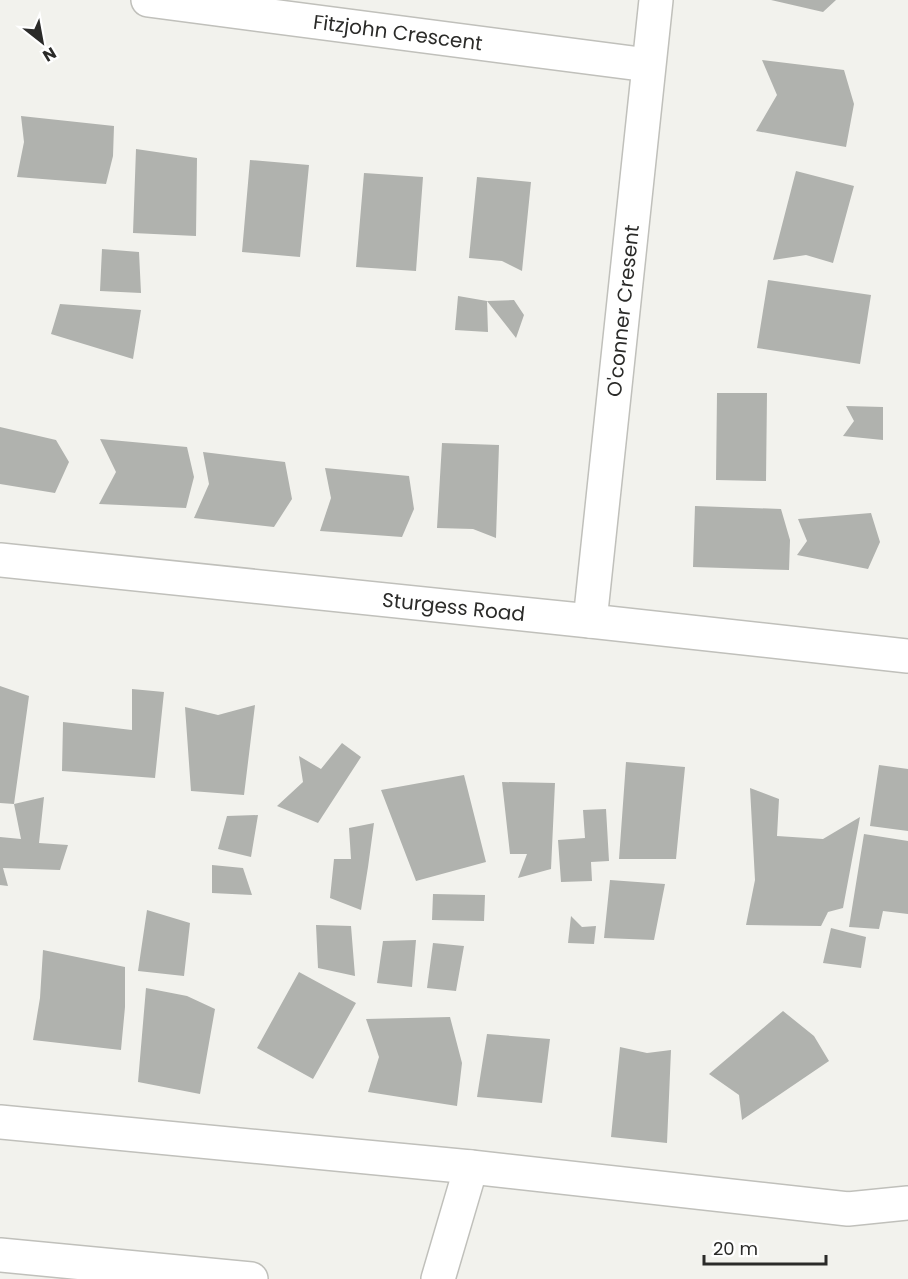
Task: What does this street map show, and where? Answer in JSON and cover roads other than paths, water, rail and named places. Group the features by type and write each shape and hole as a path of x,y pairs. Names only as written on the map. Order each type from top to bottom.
{"street":[{"name":"Fitzjohn Crescent","path":"148,0 648,65"},
{"name":"O'conner Cresent","path":"590,621 656,0"},
{"name":"Sturgess Road","path":"0,560 908,656"},
{"path":"0,1122 471,1167 848,1209 908,1203"},
{"path":"438,1279 471,1167"},
{"path":"0,1255 250,1279"}]}
